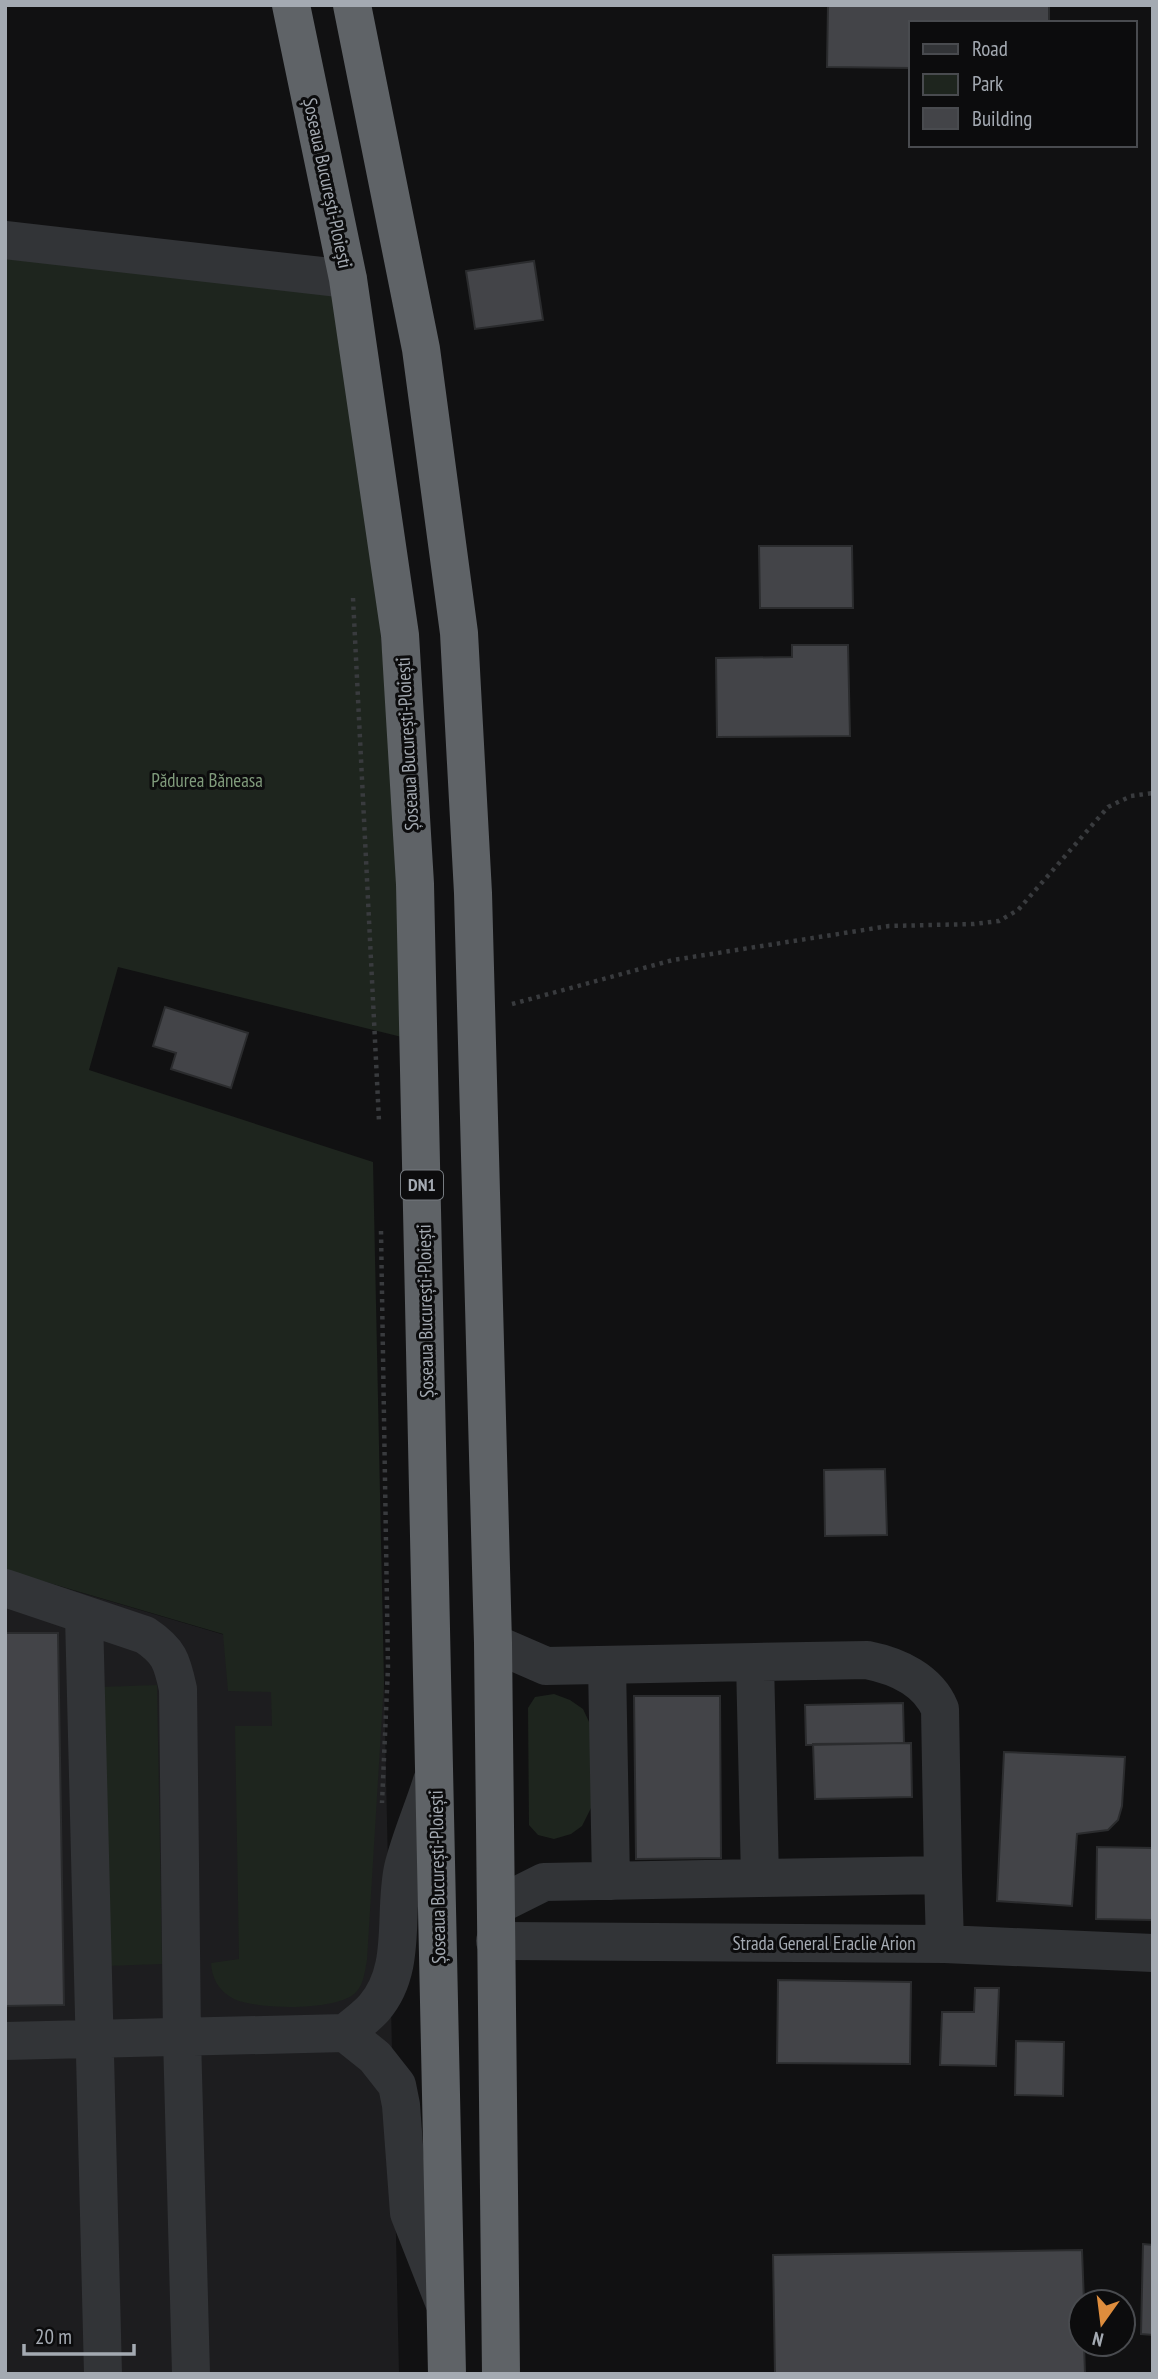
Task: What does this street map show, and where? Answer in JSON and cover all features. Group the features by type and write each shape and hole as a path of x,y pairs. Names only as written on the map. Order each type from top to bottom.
{"highway":[{"name":"Șoseaua București-Ploiești","path":"291,5 348,278 400,635 414,870 447,2374"},
{"path":"352,5 421,349 459,634 473,893 493,1643 501,2374"}],"street":[{"path":"5,240 348,278"},
{"path":"5,1588 145,1635 160,1645 170,1657 174,1672 178,1703 182,2037 191,2374"},
{"path":"84,1616 103,2374"},
{"path":"493,1643 546,1666 867,1660 884,1663 922,1684 935,1697 940,1709 945,1944"},
{"path":"755,1662 760,1878"},
{"path":"607,1665 611,1881"},
{"path":"5,2041 345,2033 374,2008 387,1989 396,1951 403,1869 435,1772"},
{"path":"496,1924 544,1882 943,1875"},
{"name":"Strada General Eraclie Arion","path":"496,1924 1153,1952"},
{"path":"345,2033 381,2063 397,2085 401,2105 409,2213 446,2307"}],"path":[{"path":"353,589 380,1133"},
{"path":"475,1014 673,960 889,926 999,921 1018,910 1108,807 1131,796 1153,793"},
{"path":"381,1229 388,1667 382,1805"}],"shaded area":[{"path":"5,1570 384,1682 399,2374 5,2374"}],"green space":[{"name":"Pădurea Băneasa","path":"5,240 348,279 418,1041 118,967 89,1070 373,1162 384,1682 367,1960 363,1980 357,1991 334,2003 277,2007 243,2002 223,1991 214,1979 211,1963 239,1959 235,1726 272,1726 271,1692 228,1691 223,1634 5,1570"},
{"path":"157,1685 162,1964 106,1966 101,1687"},
{"path":"554,1694 583,1709 590,1724 592,1806 582,1826 571,1834 554,1839 538,1835 529,1825 528,1708 535,1697"}],"building":[{"path":"828,5 1049,5 1049,21 909,21 909,68 827,67"},
{"path":"534,261 543,320 475,329 466,271"},
{"path":"759,546 852,546 853,608 760,608"},
{"path":"792,645 848,645 850,736 717,737 716,658 792,657"},
{"path":"165,1007 248,1033 231,1088 171,1069 176,1053 153,1046"},
{"path":"885,1469 887,1535 825,1536 824,1470"},
{"path":"5,1633 58,1633 64,2005 5,2006"},
{"path":"634,1696 720,1696 721,1858 636,1859"},
{"path":"903,1703 904,1743 806,1745 805,1705"},
{"path":"911,1743 912,1797 815,1799 813,1744"},
{"path":"1004,1752 1125,1757 1122,1806 1118,1820 1108,1830 1077,1834 1072,1906 997,1901"},
{"path":"1097,1847 1153,1848 1153,1920 1096,1919"},
{"path":"778,1980 911,1982 910,2064 777,2063"},
{"path":"975,1988 999,1988 996,2066 940,2065 942,2012 974,2012"},
{"path":"1016,2041 1064,2042 1063,2096 1015,2095"},
{"path":"1143,2244 1153,2245 1153,2335 1141,2334"},
{"path":"1082,2250 1083,2288 1067,2288 1067,2358 1084,2358 1085,2374 775,2374 773,2255"}]}
